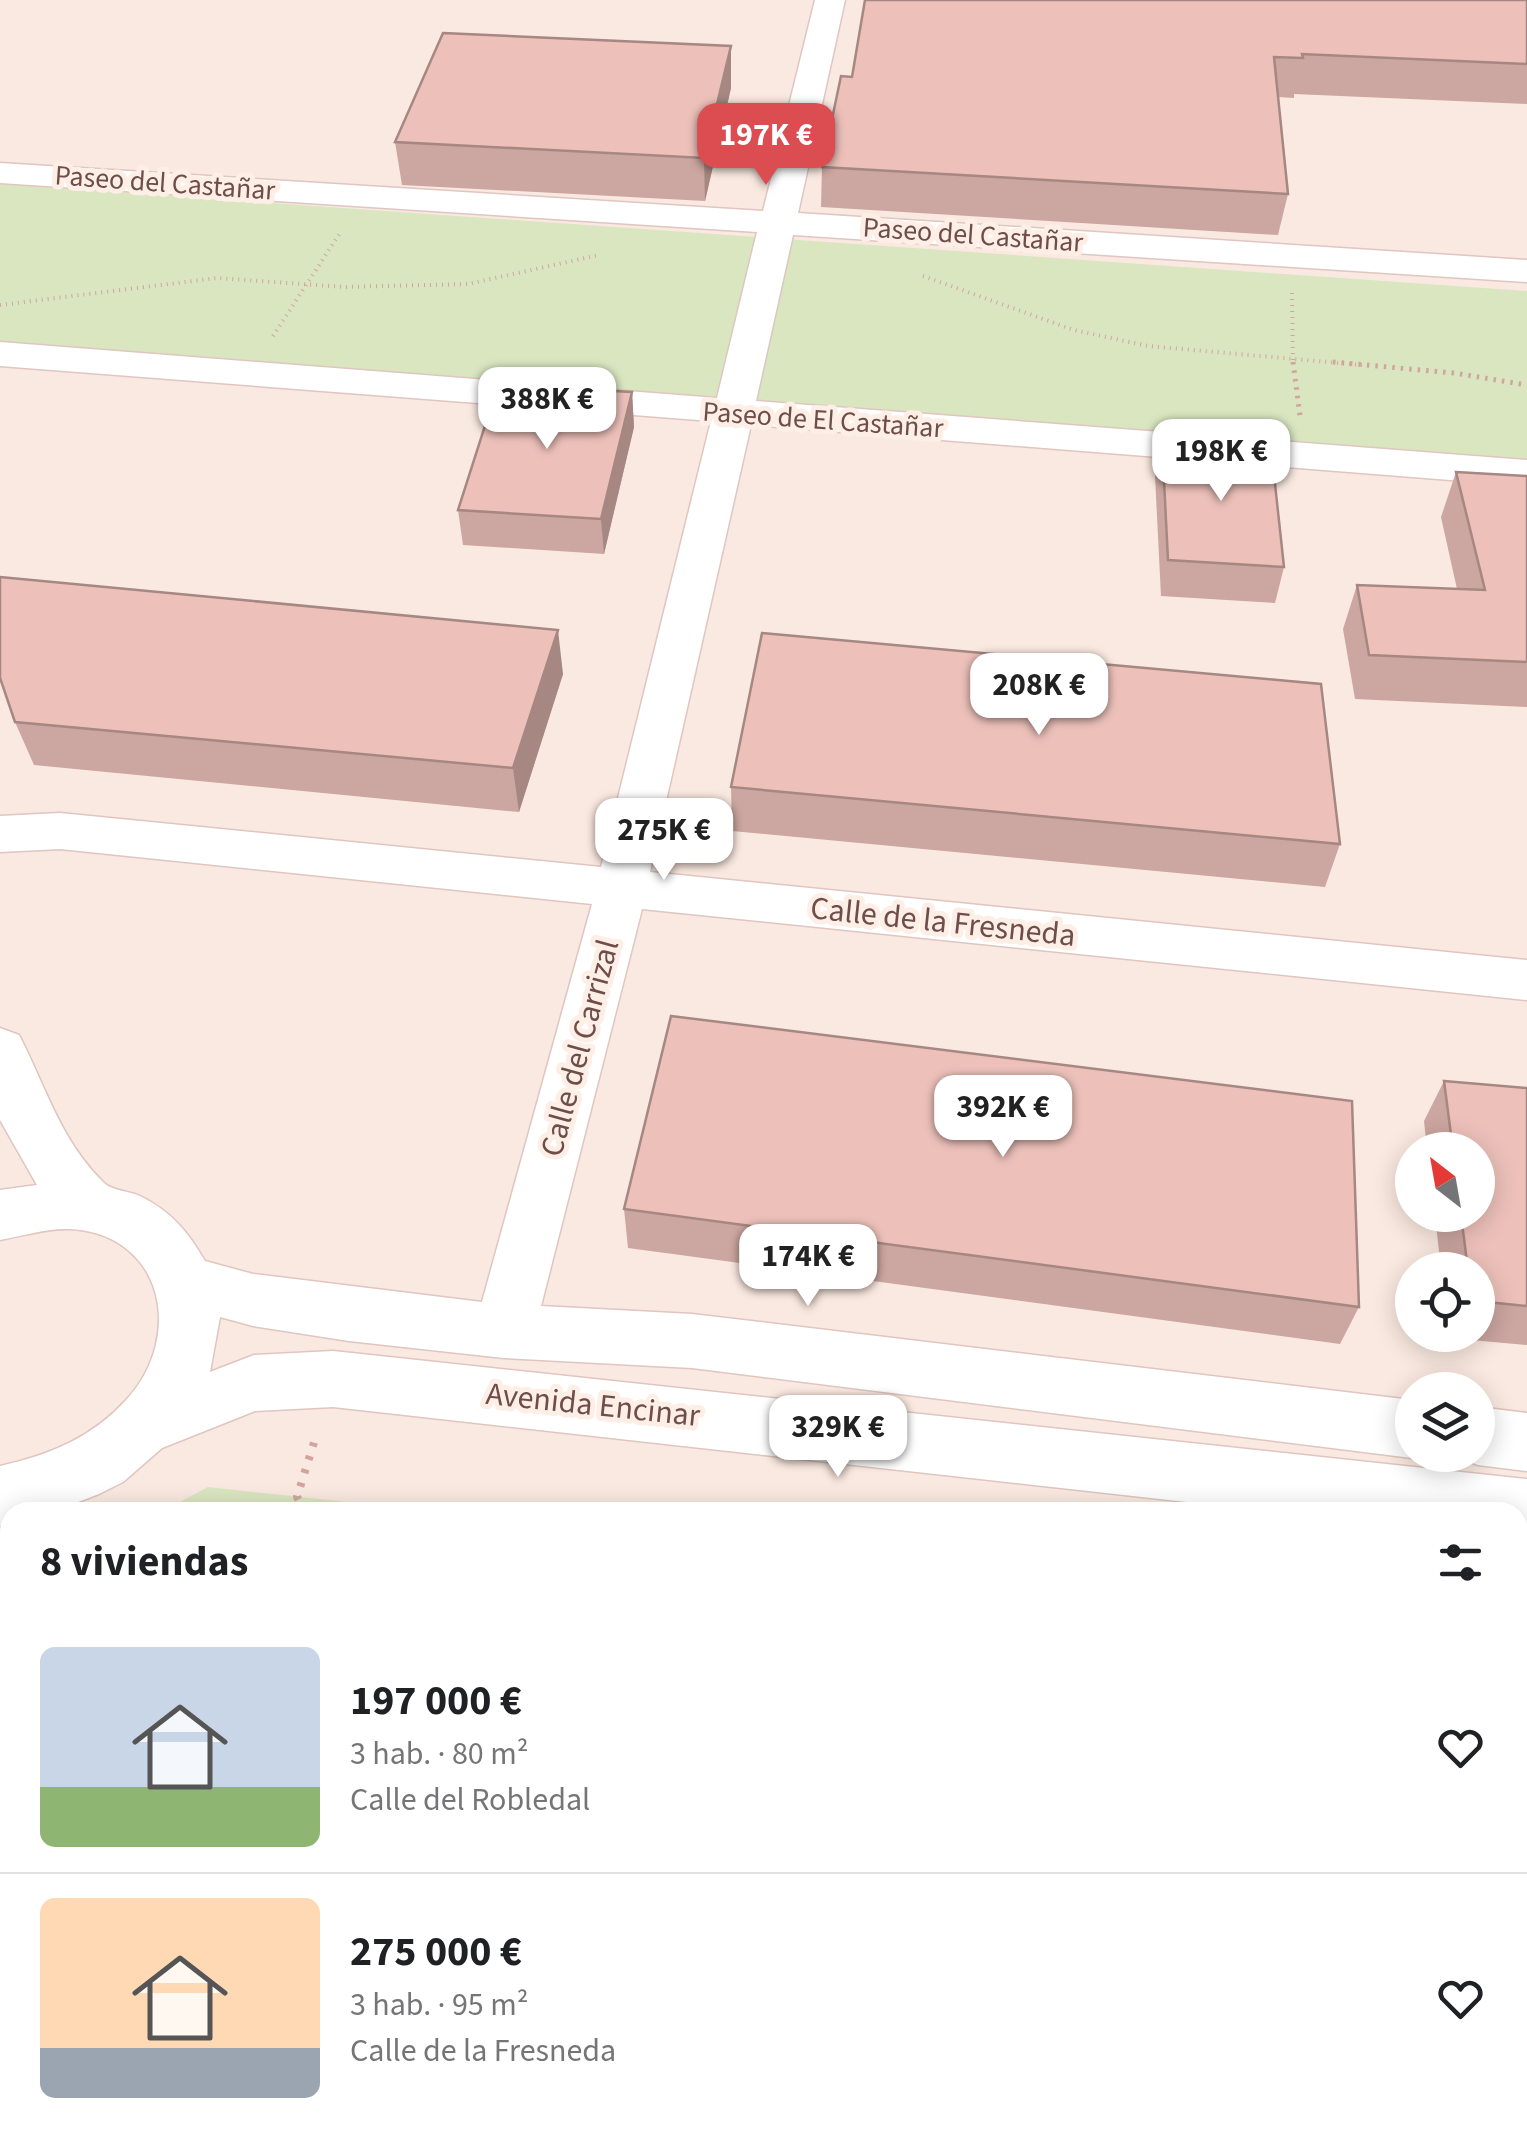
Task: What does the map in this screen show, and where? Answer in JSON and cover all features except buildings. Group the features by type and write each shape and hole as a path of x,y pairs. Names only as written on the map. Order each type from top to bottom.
{"street":[{"name":"Calle del Carrizal","path":"504,1331 622,890 830,0"},
{"name":"Paseo del Castañar","path":"0,173 1527,271"},
{"name":"Paseo de El Castañar","path":"0,354 1527,474"},
{"name":"Calle de la Fresneda","path":"0,834 60,831 1527,980"},
{"path":"0,1050 22,1113 51,1164 88,1205"},
{"path":"0,1215 32,1205 88,1205 132,1218 167,1245 188,1282 192,1328 176,1378 143,1426 100,1461 48,1485 0,1496"},
{"name":"Avenida Encinar","path":"188,1282 253,1300 504,1331 692,1341 1395,1427"},
{"name":"Avenida Encinar","path":"143,1426 254,1383 333,1379 1454,1502"},
{"path":"1495,1438 1527,1442"}],"path":[{"path":"249,375 366,195"},
{"path":"1291,256 1292,356 1305,456"}],"green space":[{"path":"0,184 1527,291 1527,464 0,341"},
{"path":"208,1487 348,1502 180,1502"}]}
